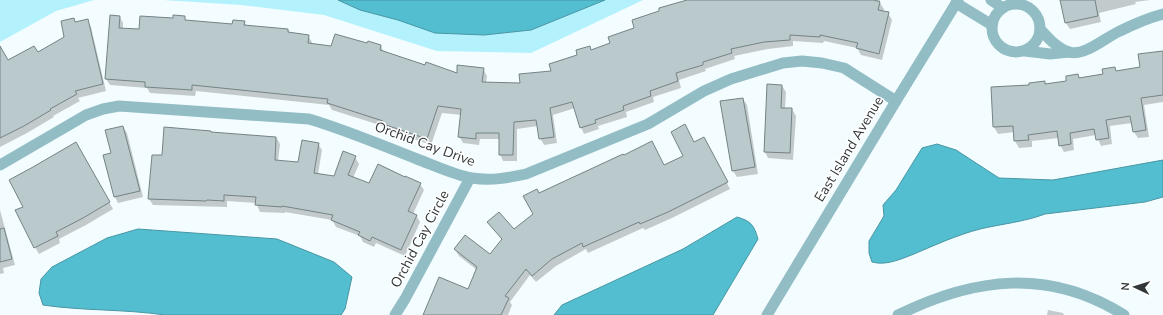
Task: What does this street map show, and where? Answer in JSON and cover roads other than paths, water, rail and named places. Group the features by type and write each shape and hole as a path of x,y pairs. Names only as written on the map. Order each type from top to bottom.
{"street":[{"path":"991,0 1003,8"},
{"path":"957,1 992,25"},
{"name":"East Island Avenue","path":"767,315 957,1"},
{"path":"1025,51 1032,46 1038,37 1040,29 1039,21 1030,8 1019,4 1011,4 1003,8 994,17 992,34 1001,48 1014,53 1025,51 1050,54 1080,51 1090,48 1117,32 1141,21 1163,14"},
{"path":"1040,29 1051,42 1070,52"},
{"name":"Orchid Cay Drive","path":"0,165 86,116 103,109 119,106 309,119 333,126 432,165 470,178 484,179 505,178 526,174 648,124 704,91 731,79 782,63 802,61 822,63 844,68 896,101"},
{"name":"Orchid Cay Circle","path":"395,315 470,178"},
{"path":"898,315 943,296 988,286 1016,283 1039,284 1086,294 1107,304 1124,315"}]}
